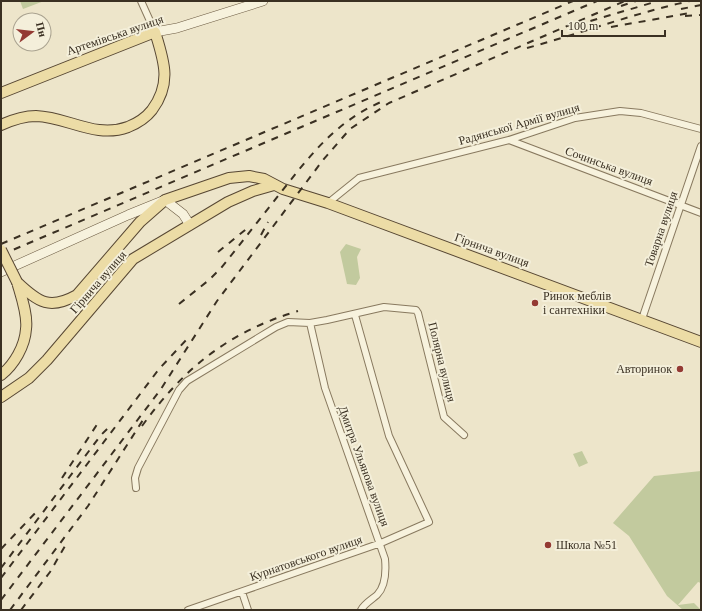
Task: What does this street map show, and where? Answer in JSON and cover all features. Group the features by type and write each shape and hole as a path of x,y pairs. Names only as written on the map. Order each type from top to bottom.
{"main road":[{"name":"Артемівська вулиця","path":"1,93 155,32 184,26 263,1"},
{"path":"1,125 23,117 37,116 96,131 109,132 138,123 148,116 155,105 164,81 165,65 155,32"},
{"name":"Гірнича вулиця","path":"1,272 165,200 229,178 249,176 264,179 274,185 328,203 701,342"},
{"name":"Гірнича вулиця","path":"1,397 29,378 47,360 133,259 228,202 253,191 274,185"},
{"path":"17,282 32,296 46,303 64,302 77,295 140,222 165,200 183,214 190,225"},
{"path":"1,250 17,282 26,328 21,350 7,370 1,375"}],"street":[{"path":"141,1 155,32"},
{"name":"Радянської Армії вулиця","path":"328,203 359,178 509,140 575,118 620,111 640,113 701,129"},
{"name":"Сочинська вулиця","path":"509,140 701,213"},
{"name":"Товарна вулиця","path":"642,320 701,146"},
{"name":"Полярна вулиця","path":"355,315 384,307 416,310 444,417 464,435"},
{"path":"136,488 135,478 138,468 179,390 187,381 199,372 282,323 295,321 310,323 355,315"},
{"name":"Курнатовського вулиця","path":"188,610 381,543 429,522 389,436 355,315"},
{"name":"Дмитра Ульянова вулиця","path":"310,323 325,388 381,543 386,573 378,593 361,610"},
{"path":"242,592 248,610"}],"green space":[{"path":"20,1 44,1 23,9"},
{"path":"346,244 361,249 357,257 360,278 356,285 347,284 340,252"},
{"path":"582,451 588,463 579,467 573,454"},
{"path":"701,471 701,583 698,582 678,605 694,603 701,610 683,610 667,596 629,536 613,523 654,476"}],"railway":[{"path":"1,244 573,1"},
{"path":"1,255 597,1"},
{"path":"1,600 161,389 217,301 323,160 350,129 389,103 625,1"},
{"path":"621,6 636,1"},
{"path":"577,25 658,1"},
{"path":"527,48 649,11 690,1"},
{"path":"681,9 701,5"},
{"path":"611,27 690,13"},
{"path":"685,16 701,15"},
{"path":"179,304 209,280 221,268 314,152 351,119 381,102"},
{"path":"261,235 268,222"},
{"path":"218,252 250,226"},
{"path":"142,426 174,387 191,370 210,355 229,341 250,330 298,311"},
{"path":"1,578 159,369 189,337"},
{"path":"10,610 88,506 143,420"},
{"path":"62,478 98,423"},
{"path":"1,568 101,435 111,425"},
{"path":"1,549 39,509"},
{"path":"21,610 50,572 65,546"}],"place":[{"name":"Ринок меблів і сантехніки","path":"535,303"},
{"name":"Авторинок","path":"680,369"},
{"name":"Школа №51","path":"548,545"}]}
